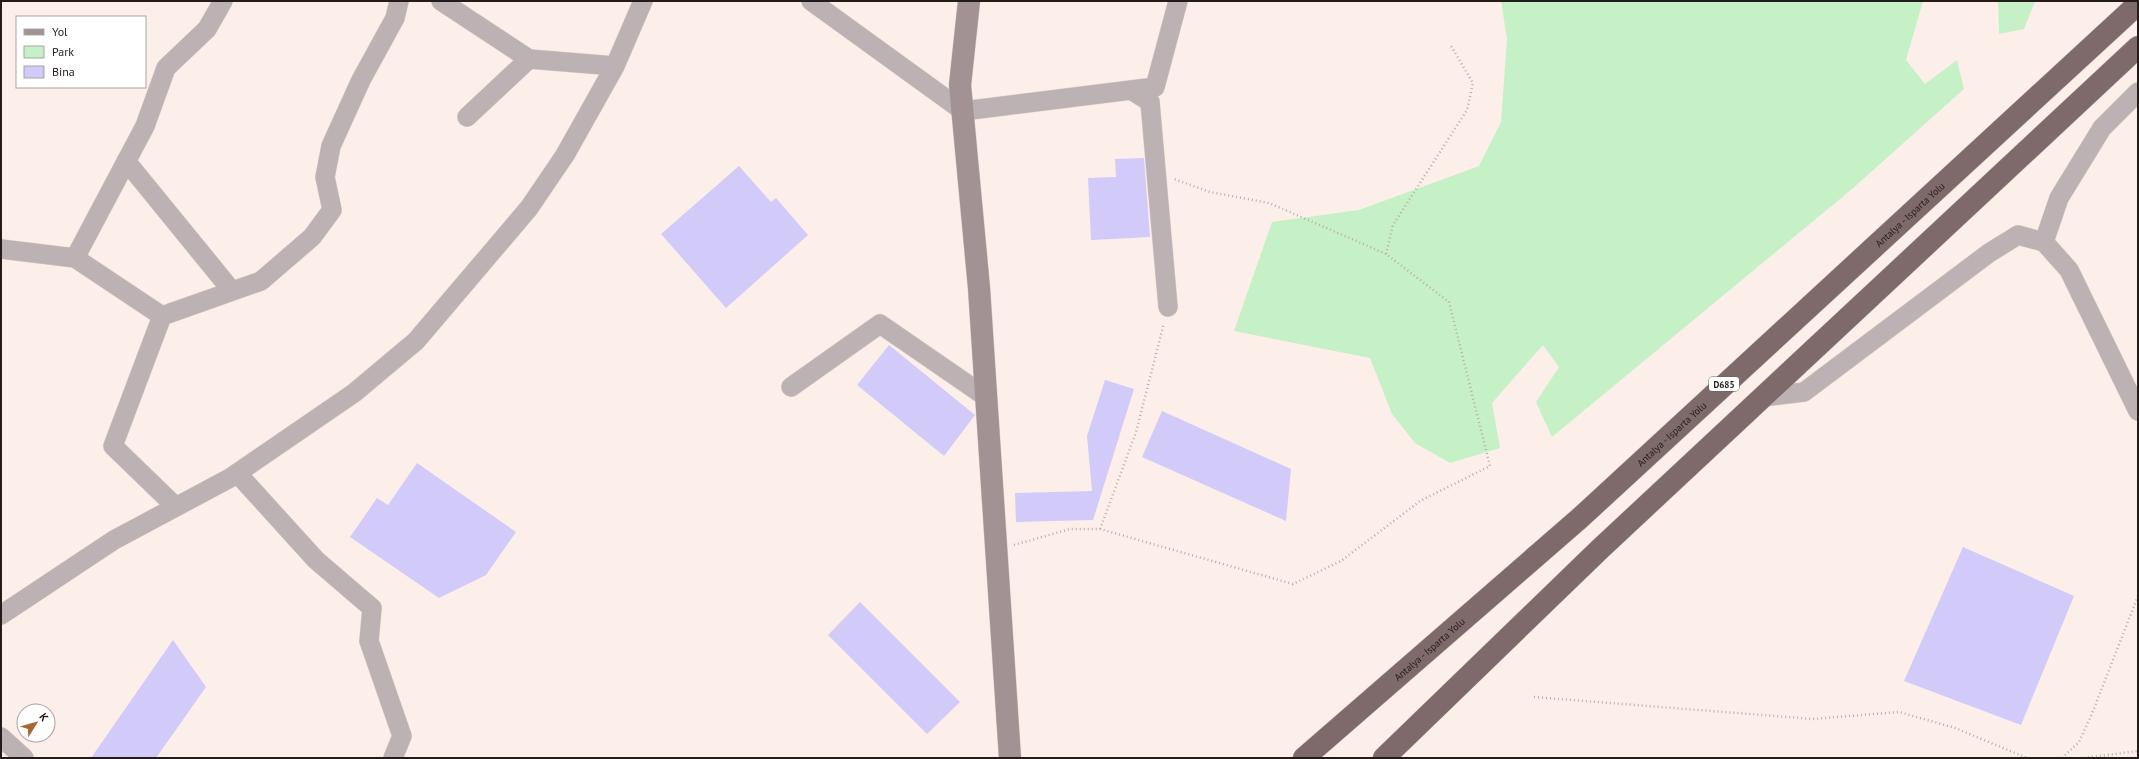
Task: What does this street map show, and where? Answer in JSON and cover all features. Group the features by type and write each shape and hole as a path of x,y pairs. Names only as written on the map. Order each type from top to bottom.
{"highway":[{"name":"Antalya - Isparta Yolu","path":"1304,758 1580,518 2138,4"},
{"path":"1384,758 1600,549 2138,47"}],"street":[{"path":"74,258 145,126 166,68 207,29 223,1"},
{"path":"176,507 113,446 162,316 261,281 312,236 332,210 325,177 331,146 361,80 395,18 400,1"},
{"path":"441,1 528,59 615,66"},
{"path":"1,615 114,540 237,473 354,393 416,341 529,208 564,154 615,66 643,1"},
{"path":"811,1 963,111 1155,87 1178,1"},
{"path":"969,1 960,85 979,288 1010,758"},
{"path":"467,117 528,59"},
{"path":"1131,90 1150,102 1168,307"},
{"path":"2044,242 2059,198 2102,128 2138,92"},
{"path":"126,161 232,291"},
{"path":"1763,397 1804,392 1989,253 2018,235 2044,242 2068,270 2138,411"},
{"path":"1,249 74,258 162,316"},
{"path":"791,387 880,324 986,397"},
{"path":"237,473 316,560 372,608 369,641 402,736 393,758"},
{"path":"1,737 24,758"}],"path":[{"path":"1386,254 1393,225 1467,110 1472,83 1451,46"},
{"path":"997,550 1070,528 1100,529 1293,584 1341,561 1420,501 1490,466 1449,302 1386,254 1269,203 1210,192 1156,173"},
{"path":"1100,529 1136,432 1168,307"},
{"path":"2062,758 2079,742 2091,716 2138,596"},
{"path":"1534,697 1813,719 1899,712 1955,728 2027,758"},
{"path":"2084,758 2138,751"}],"green space":[{"path":"1501,1 1923,1 1906,60 1925,84 1957,60 1964,89 1852,189 1552,437 1536,402 1559,367 1543,345 1492,403 1500,448 1450,463 1415,443 1392,414 1370,358 1234,331 1272,222 1359,210 1479,166 1501,122 1507,39"},
{"path":"1998,1 2035,1 2024,29 1999,34"}],"building":[{"path":"1144,158 1150,237 1091,240 1088,178 1116,177 1115,159"},
{"path":"739,166 771,202 776,198 808,235 726,308 661,234"},
{"path":"889,345 975,415 944,456 857,385"},
{"path":"1105,380 1134,389 1093,520 1016,522 1015,493 1092,491 1087,436"},
{"path":"1162,411 1291,469 1286,521 1142,457"},
{"path":"417,463 516,532 486,575 439,598 350,537 377,498 388,505"},
{"path":"1963,547 2074,596 2021,725 1904,681"},
{"path":"860,602 960,702 927,734 828,635"},
{"path":"173,640 206,687 156,758 91,758"}]}
